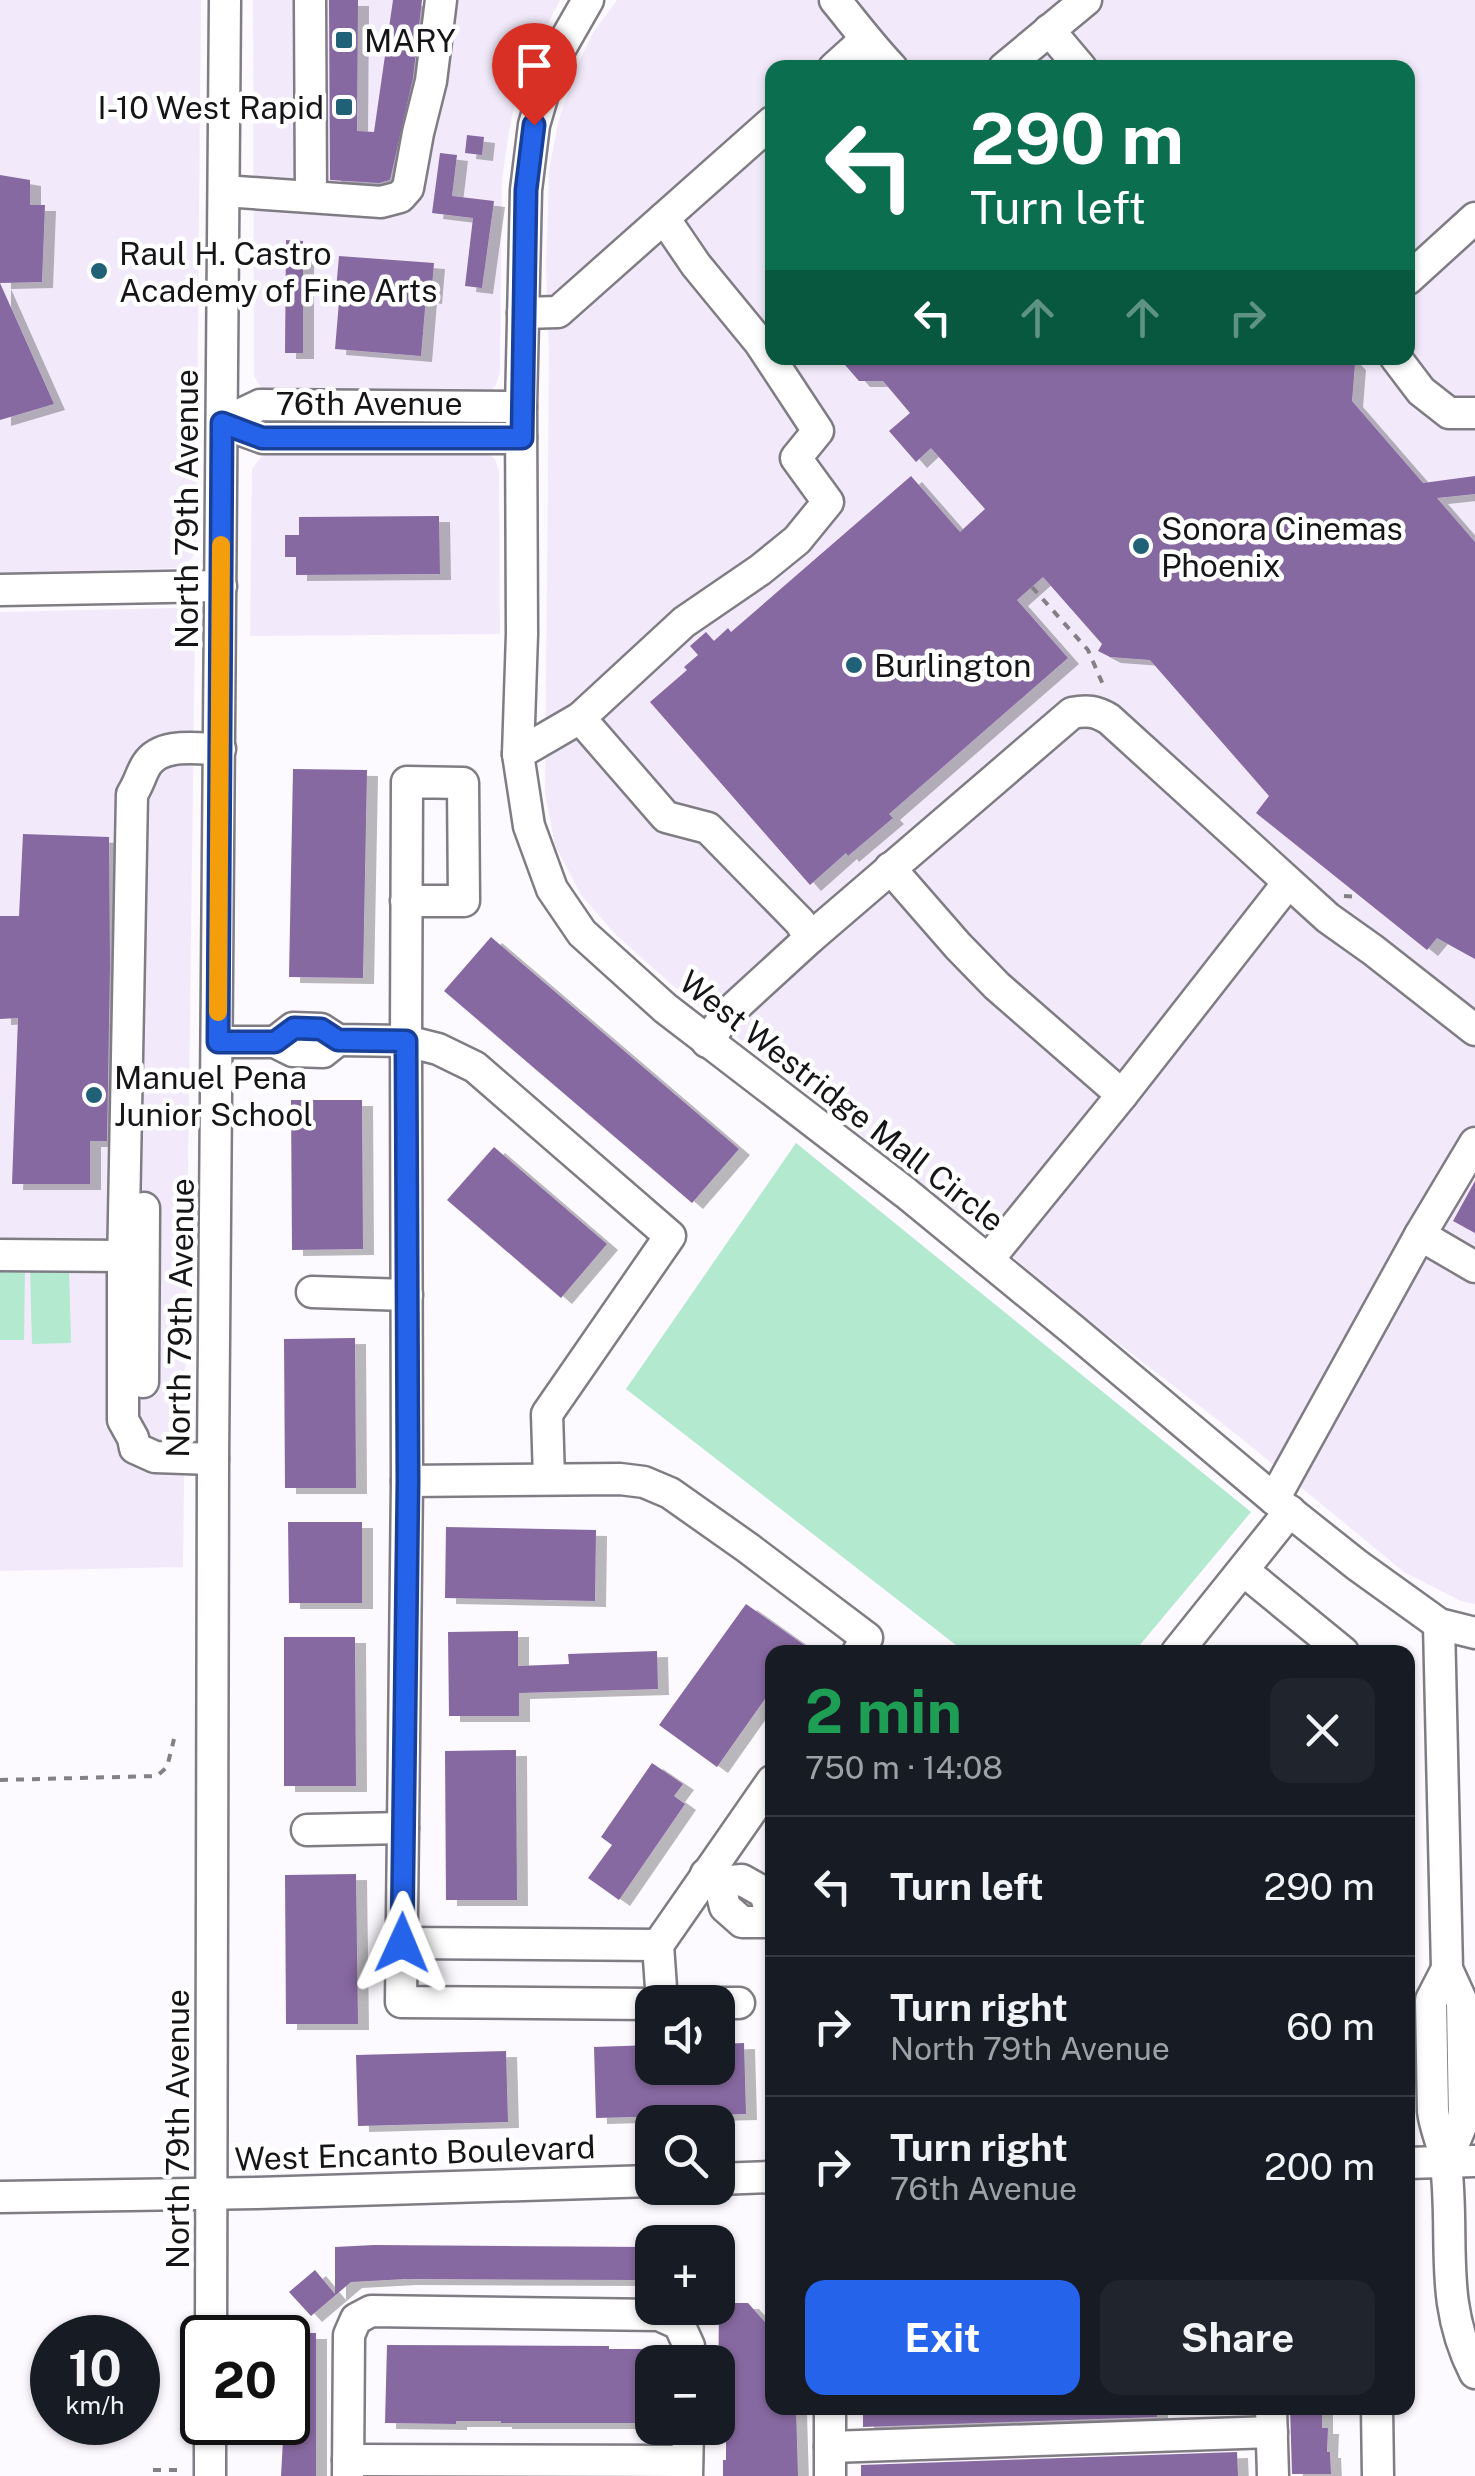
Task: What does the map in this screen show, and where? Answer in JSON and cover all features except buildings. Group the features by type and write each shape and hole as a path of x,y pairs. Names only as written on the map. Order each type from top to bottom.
{"street":[{"name":"North 79th Avenue","path":"211,2315 224,0"},
{"path":"310,0 311,196"},
{"path":"224,191 381,202 400,198 408,188 431,81 442,0"},
{"name":"West Westridge Mall Circle","path":"588,0 552,63 534,125 526,190 518,754 529,826 552,888 582,933 618,967 988,1260 1281,1505 1438,1624 1475,1632"},
{"path":"834,0 885,60"},
{"path":"1014,60 1086,0"},
{"path":"1050,30 1074,60"},
{"path":"843,60 866,40"},
{"path":"523,313 558,312 765,128"},
{"path":"664,218 765,352"},
{"path":"1415,273 1475,218"},
{"path":"518,754 580,718 684,622 797,540 828,502 796,458 818,431 774,365"},
{"path":"1401,365 1421,392 1448,413 1475,413"},
{"name":"76th Avenue","path":"222,423 262,438 521,423"},
{"path":"0,590 221,586"},
{"path":"708,1042 726,1015 810,938 1072,713 1085,710 1110,719 1328,918 1475,1030"},
{"path":"580,718 666,817 708,828 800,922 810,938"},
{"path":"213,1459 155,1457 136,1448 123,1420 123,1256 132,794 154,755 168,750 220,749"},
{"path":"134,1438 143,1420 147,795 140,782"},
{"path":"890,868 997,986 1122,1094"},
{"path":"988,1260 1288,883"},
{"path":"406,901 408,1481 401,2002 635,2004"},
{"path":"218,1042 275,1042 294,1028 321,1029 338,1040 406,1041 438,1049 474,1068 670,1236 546,1414 549,1479"},
{"path":"1183,1645 1244,1571 1420,1235 1475,1143"},
{"path":"1420,1235 1475,1267"},
{"path":"0,1255 123,1256"},
{"path":"312,1292 406,1294"},
{"path":"408,1481 644,1482 670,1493 748,1548 868,1638 863,1645"},
{"path":"1244,1571 1334,1645"},
{"path":"1438,1624 1447,1969 1431,2000 1434,2122 1460,2162 1449,2284 1462,2348 1475,2374"},
{"path":"661,1985 658,1945 713,1878 765,1793"},
{"path":"308,1830 404,1828"},
{"path":"713,1878 742,1880 765,1893"},
{"path":"402,1943 658,1945"},
{"path":"1415,2163 1460,2162"},
{"path":"735,2178 765,2177"},
{"name":"West Encanto Boulevard","path":"0,2198 635,2181"},
{"path":"687,2469 348,2468 350,2335 356,2320 371,2312 659,2315 678,2324 688,2345"},
{"path":"830,2415 830,2462 1272,2420 1274,2476"},
{"path":"1377,2415 1378,2476"},
{"path":"210,2445 210,2476"}],"path":[{"path":"1032,587 1088,650 1104,685"},
{"path":"0,1780 157,1776 167,1767 174,1739"},
{"path":"153,2470 178,2470"}],"shaded area":[{"name":"Raul H. Castro Academy of Fine Arts","path":"0,0 201,0 196,543 195,554 182,568 0,573"},
{"path":"253,0 560,0 530,59 509,131 502,179 500,372 489,393 271,395 254,376"},
{"path":"617,0 1475,0 1475,1604 1461,1601 1404,1572 679,991 616,935 581,895 555,845 545,793 549,170 559,119 593,33"},
{"path":"483,450 495,459 499,471 500,634 250,636 252,469 261,457 272,451"},
{"name":"Manuel Pena Junior School","path":"175,608 190,612 195,624 183,1567 0,1571 0,612"}],"green space":[{"path":"796,1143 1251,1512 1140,1645 956,1645 626,1389"},
{"path":"69,1267 71,1343 32,1344 30,1268"},
{"path":"0,1269 25,1269 24,1340 0,1340"}],"slow traffic":[{"path":"218,1012 221,545"}],"place":[{"name":"MARY","path":"344,40"},
{"name":"I-10 West Rapid","path":"344,107"},
{"name":"Raul H. Castro Academy of Fine Arts","path":"99,271"},
{"name":"Sonora Cinemas Phoenix","path":"1141,546"},
{"name":"Burlington","path":"854,665"},
{"name":"Manuel Pena Junior School","path":"94,1095"}],"route":[{"path":"402,1943 408,1481 406,1041 338,1040 321,1029 294,1028 275,1042 218,1042 222,423 262,438 522,438 526,190 534,125"}]}
